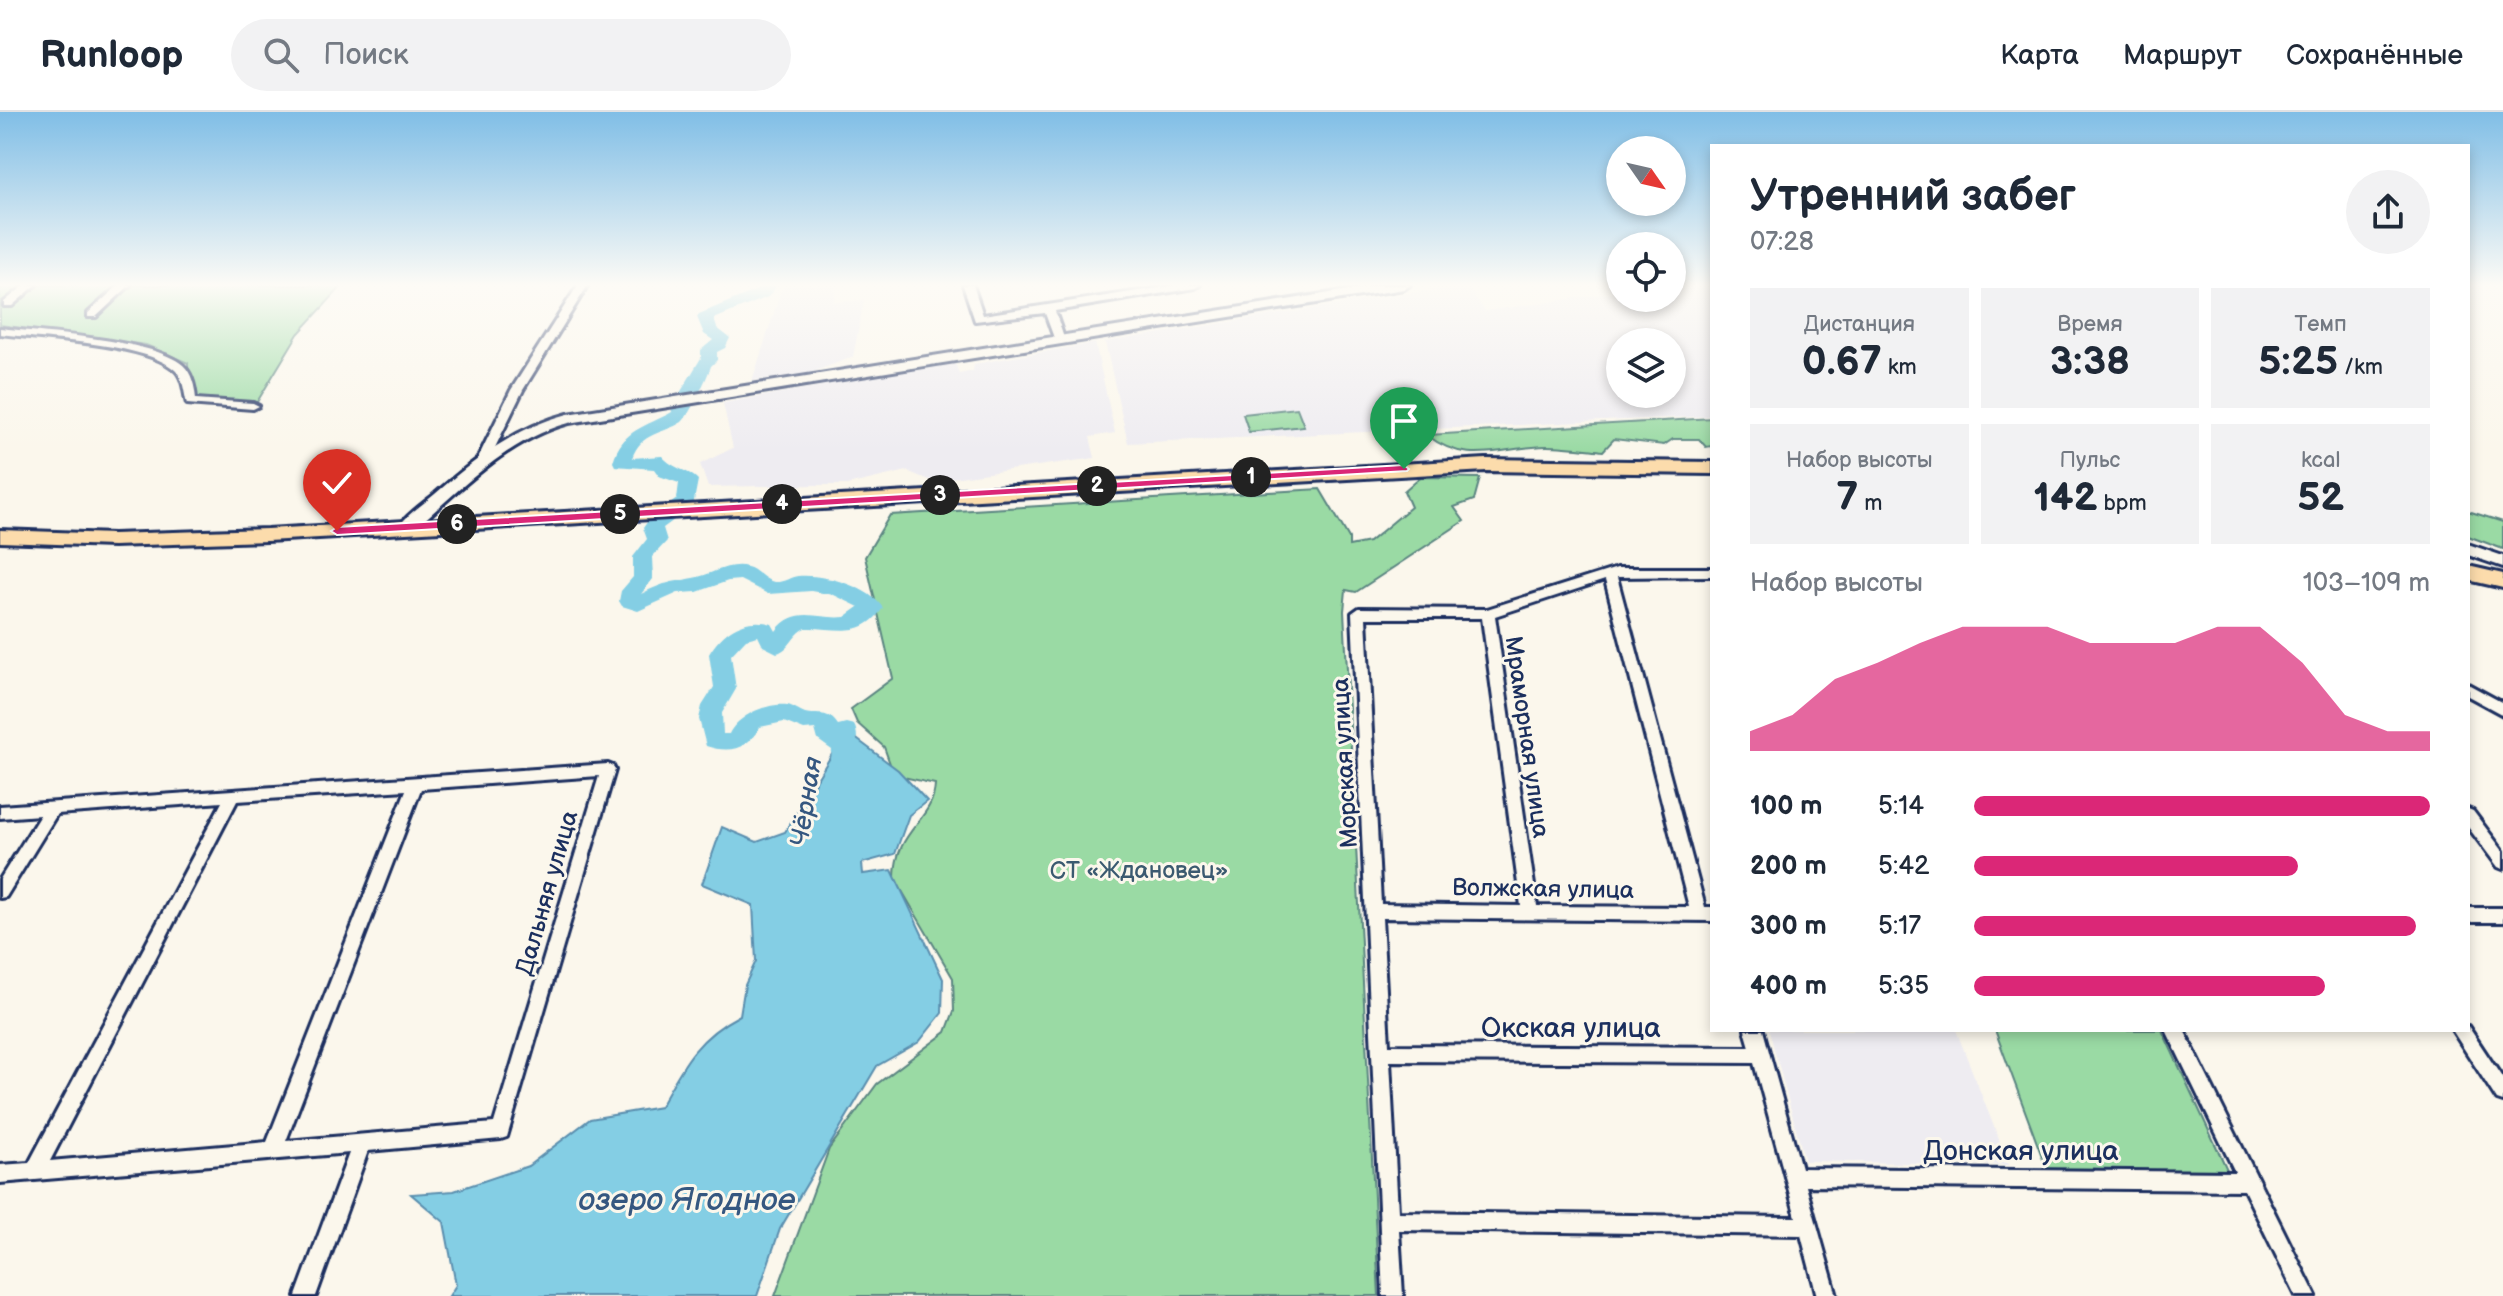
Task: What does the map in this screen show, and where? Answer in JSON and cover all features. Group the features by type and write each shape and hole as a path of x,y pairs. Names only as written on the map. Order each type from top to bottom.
{"main road":[{"path":"0,536 154,539 406,527 1445,467 1710,468"},
{"path":"2470,573 2500,574"}],"street":[{"path":"70,340 143,350 178,366 184,375 191,402 253,406"},
{"path":"482,462 517,390 548,340"},
{"path":"406,527 482,462 510,443 546,425 590,414 1045,340"},
{"path":"2470,551 2500,574"},
{"path":"2470,557 2500,574"},
{"path":"1488,614 1610,575 1710,572"},
{"path":"1610,575 1706,914"},
{"name":"Морская улица","path":"1393,1296 1359,613 1488,614"},
{"name":"Мраморная улица","path":"1488,614 1530,913"},
{"path":"2470,690 2503,710"},
{"name":"Дальняя улица","path":"0,812 608,770 501,1131 0,1174"},
{"path":"273,1151 416,782"},
{"path":"34,1172 232,797"},
{"path":"0,892 52,809"},
{"path":"2470,818 2503,863"},
{"name":"Волжская улица","path":"1374,911 1706,914"},
{"path":"2470,915 2503,915"},
{"path":"1755,1032 1827,1296"},
{"path":"2176,1032 2306,1296"},
{"path":"2462,1032 2503,1094"},
{"name":"Окская улица","path":"1381,1053 1761,1055"},
{"path":"306,1296 362,1143"},
{"name":"Донская улица","path":"1794,1177 2248,1181"},
{"path":"1388,1221 1807,1226"}],"shaded area":[{"path":"765,340 856,340 853,357 810,373 752,381"},
{"path":"1606,340 1606,408 1686,408 1686,340 1710,340 1710,416 1128,443 1105,342"},
{"path":"1095,343 1115,433 1090,437 1095,458 931,481 907,471 847,485 708,487 700,464 733,448 723,403 955,362 959,374 973,371 974,364"},
{"path":"1770,1032 1957,1032 2009,1165 1805,1161"}],"green space":[{"path":"111,340 294,340 254,407 188,403 188,363 146,345"},
{"path":"1297,408 1304,426 1249,432 1243,414"},
{"path":"1710,418 1710,446 1706,447 1699,439 1673,439 1664,445 1614,439 1603,451 1547,446 1470,453 1442,445 1427,435"},
{"name":"СТ «Ждановец»","path":"1420,477 1480,478 1474,500 1454,507 1464,521 1356,592 1346,590 1344,611 1379,1296 775,1296 829,1149 877,1084 946,1032 954,1011 953,978 895,879 901,849 928,808 935,784 894,775 884,747 857,723 851,709 893,678 865,557 890,515 1320,489 1349,538 1349,546 1369,542 1411,507 1404,491"},
{"path":"2470,512 2503,522 2503,549 2470,537"},
{"path":"1996,1032 2163,1032 2230,1176 2047,1170"}],"water":[{"name":"озеро Ягодное","path":"846,731 898,770 927,801 909,815 895,854 862,863 863,874 892,870 943,979 942,1013 919,1042 877,1066 780,1229 757,1296 449,1296 456,1285 444,1222 411,1194 454,1191 528,1166 590,1119 660,1107 684,1065 701,1043 740,1015 745,985 756,961 753,905 702,884 722,827 757,842 785,832"}],"waterway":[{"name":"Чёрная","path":"721,340 709,350 709,360 703,364 698,381 680,408 681,413 642,432 625,452 622,462 648,465 656,460 666,472 689,480 686,502 653,528 657,541 642,557 643,579 631,591 629,601 638,604 674,586 697,585 726,574 745,573 768,587 779,589 800,583 821,585 850,593 866,602 873,608 849,623 839,625 803,621 792,627 777,646 770,641 765,629 749,630 729,641 720,654 725,689 711,713 714,740 726,743 738,740 752,720 786,713 804,722 819,720 827,726 826,734 834,742 846,731 842,759"}],"route":[{"path":"337,531 1404,469"}]}
